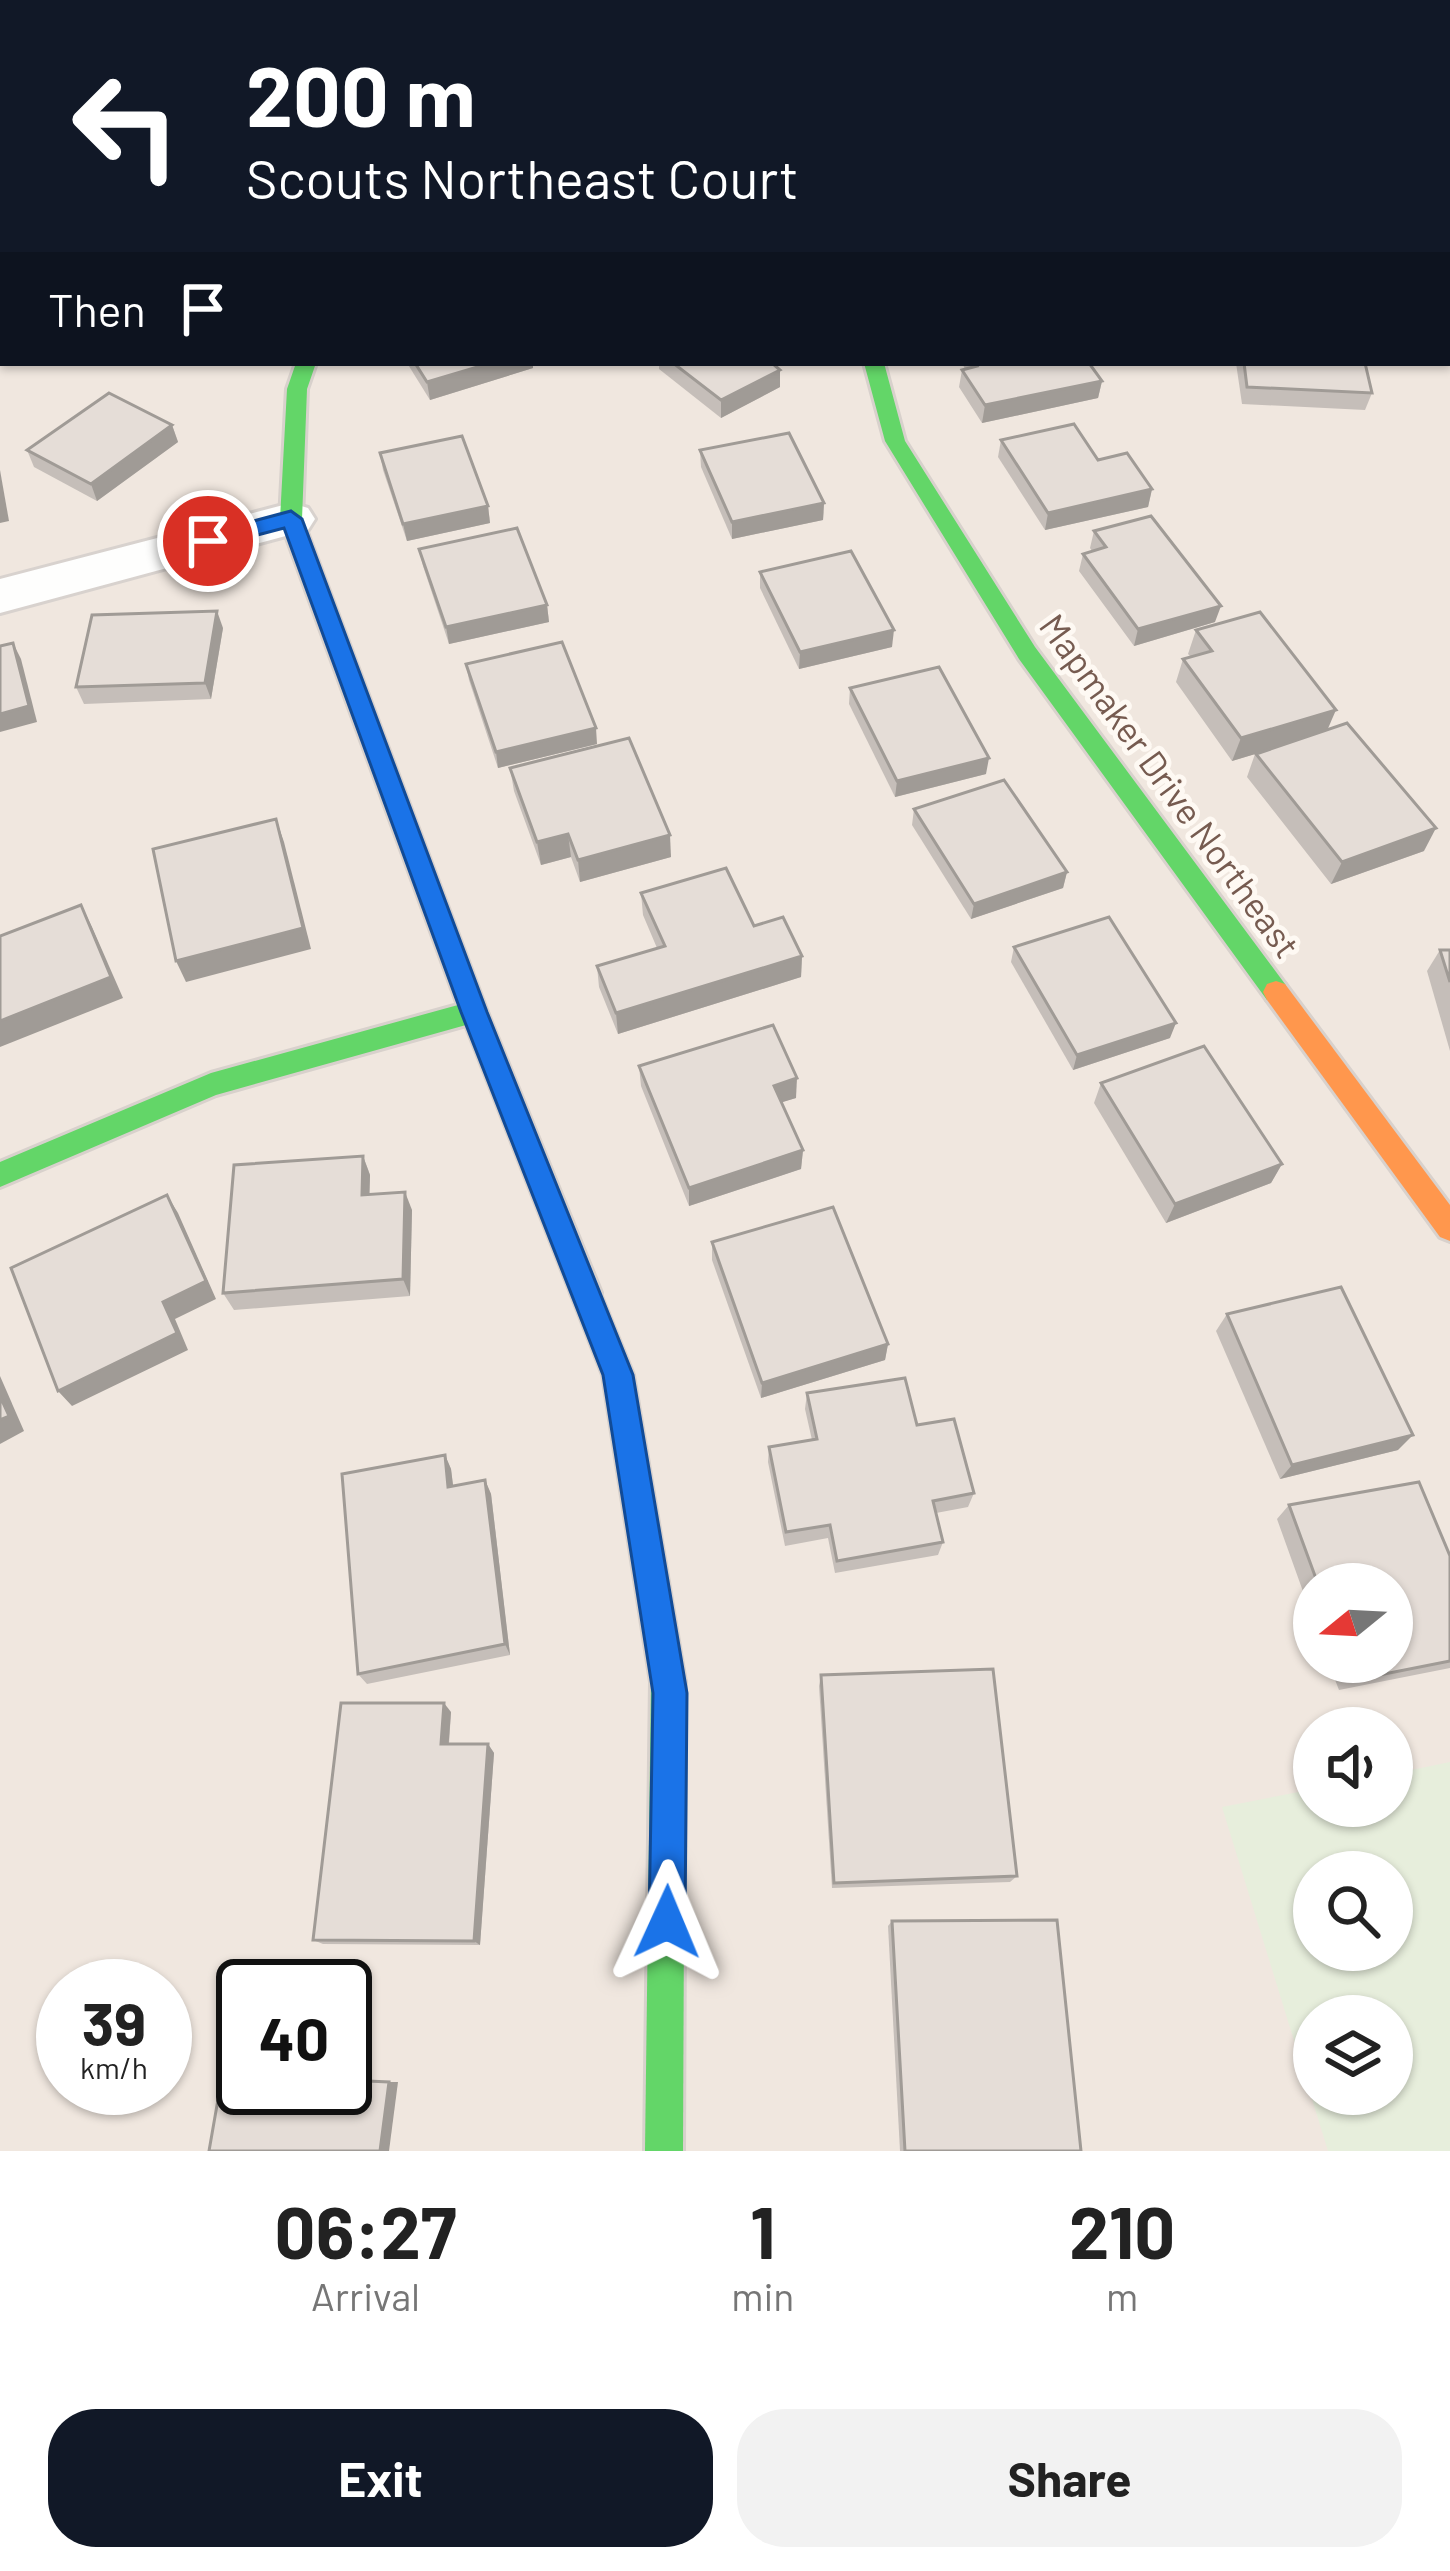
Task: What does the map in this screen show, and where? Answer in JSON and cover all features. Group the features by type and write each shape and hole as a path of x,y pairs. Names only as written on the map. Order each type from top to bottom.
{"street":[{"path":"305,366 297,389 291,519 474,1012 618,1375 670,1693 664,2151"},
{"name":"Mapmaker Drive Northeast","path":"875,366 895,441 1027,653 1450,1228"},
{"path":"0,596 291,519"},
{"path":"0,1175 211,1085 474,1012"}],"shaded area":[{"path":"0,366 1450,366 1450,2151 0,2151"}],"green space":[{"path":"1450,1762 1450,2151 1328,2151 1317,2115 1413,2115 1413,1995 1293,1995 1293,2037 1222,1807 1293,1793 1293,1827 1413,1827 1413,1770"}],"building":[{"path":"417,366 481,366 427,382"},
{"path":"677,366 775,366 780,370 721,400"},
{"path":"1091,366 1102,381 985,405 962,370"},
{"path":"1244,366 1366,366 1372,393 1247,387"},
{"path":"109,393 172,425 91,484 27,450"},
{"path":"1074,424 1098,460 1127,453 1152,489 1048,513 1001,440"},
{"path":"789,433 824,503 732,522 700,450"},
{"path":"462,436 488,506 403,524 380,453"},
{"path":"1151,516 1221,606 1138,629 1083,554 1106,547 1094,531"},
{"path":"517,528 547,605 446,627 419,549"},
{"path":"851,551 894,630 800,652 760,572"},
{"path":"217,611 205,683 76,687 92,615"},
{"path":"1260,612 1336,710 1241,738 1183,659 1212,651 1196,630"},
{"path":"562,642 596,728 496,752 466,664"},
{"path":"13,643 29,706 0,714 0,646"},
{"path":"939,667 989,758 897,781 850,688"},
{"path":"1347,723 1436,828 1342,862 1256,754"},
{"path":"629,738 670,835 578,860 568,834 537,842 510,768"},
{"path":"1004,780 1067,872 974,904 914,809"},
{"path":"276,819 303,928 176,961 153,849"},
{"path":"726,868 754,926 783,917 802,956 616,1013 597,966 665,946 641,893"},
{"path":"81,905 111,977 0,1021 0,936"},
{"path":"1109,917 1176,1023 1077,1055 1014,947"},
{"path":"1440,950 1450,950 1450,982"},
{"path":"773,1025 797,1078 774,1086 803,1150 689,1188 639,1066"},
{"path":"1204,1046 1282,1164 1175,1204 1101,1083"},
{"path":"363,1156 362,1195 405,1192 403,1279 223,1293 234,1165"},
{"path":"167,1195 206,1281 163,1302 177,1333 58,1391 11,1268"},
{"path":"833,1207 888,1344 762,1383 712,1242"},
{"path":"1341,1287 1413,1435 1292,1465 1227,1314"},
{"path":"905,1378 917,1425 954,1419 974,1493 933,1501 943,1542 837,1561 830,1525 786,1532 769,1447 817,1439 807,1393"},
{"path":"0,1396 9,1416 0,1420"},
{"path":"445,1455 448,1487 485,1480 505,1644 358,1674 342,1474"},
{"path":"1419,1482 1450,1556 1450,1661 1413,1668 1413,1563 1310,1563 1289,1505"},
{"path":"993,1669 1017,1876 834,1883 821,1675"},
{"path":"341,1703 444,1703 441,1744 488,1744 474,1941 313,1940"},
{"path":"1057,1920 1081,2151 905,2151 892,1921"},
{"path":"372,2081 389,2082 380,2151 209,2151 216,2111 216,2115 372,2115"}],"traffic: fast":[{"path":"305,366 297,389 291,519 474,1012 586,1293"},
{"path":"875,366 895,441 1027,653 1276,992"},
{"path":"0,1175 211,1085 474,1012"},
{"path":"664,2151 668,1682"}],"traffic: slow":[{"path":"1276,992 1450,1228"},
{"path":"586,1293 618,1375 668,1682"}],"route":[{"path":"208,541 291,519 474,1012 618,1375 670,1693 667,1922"}]}
